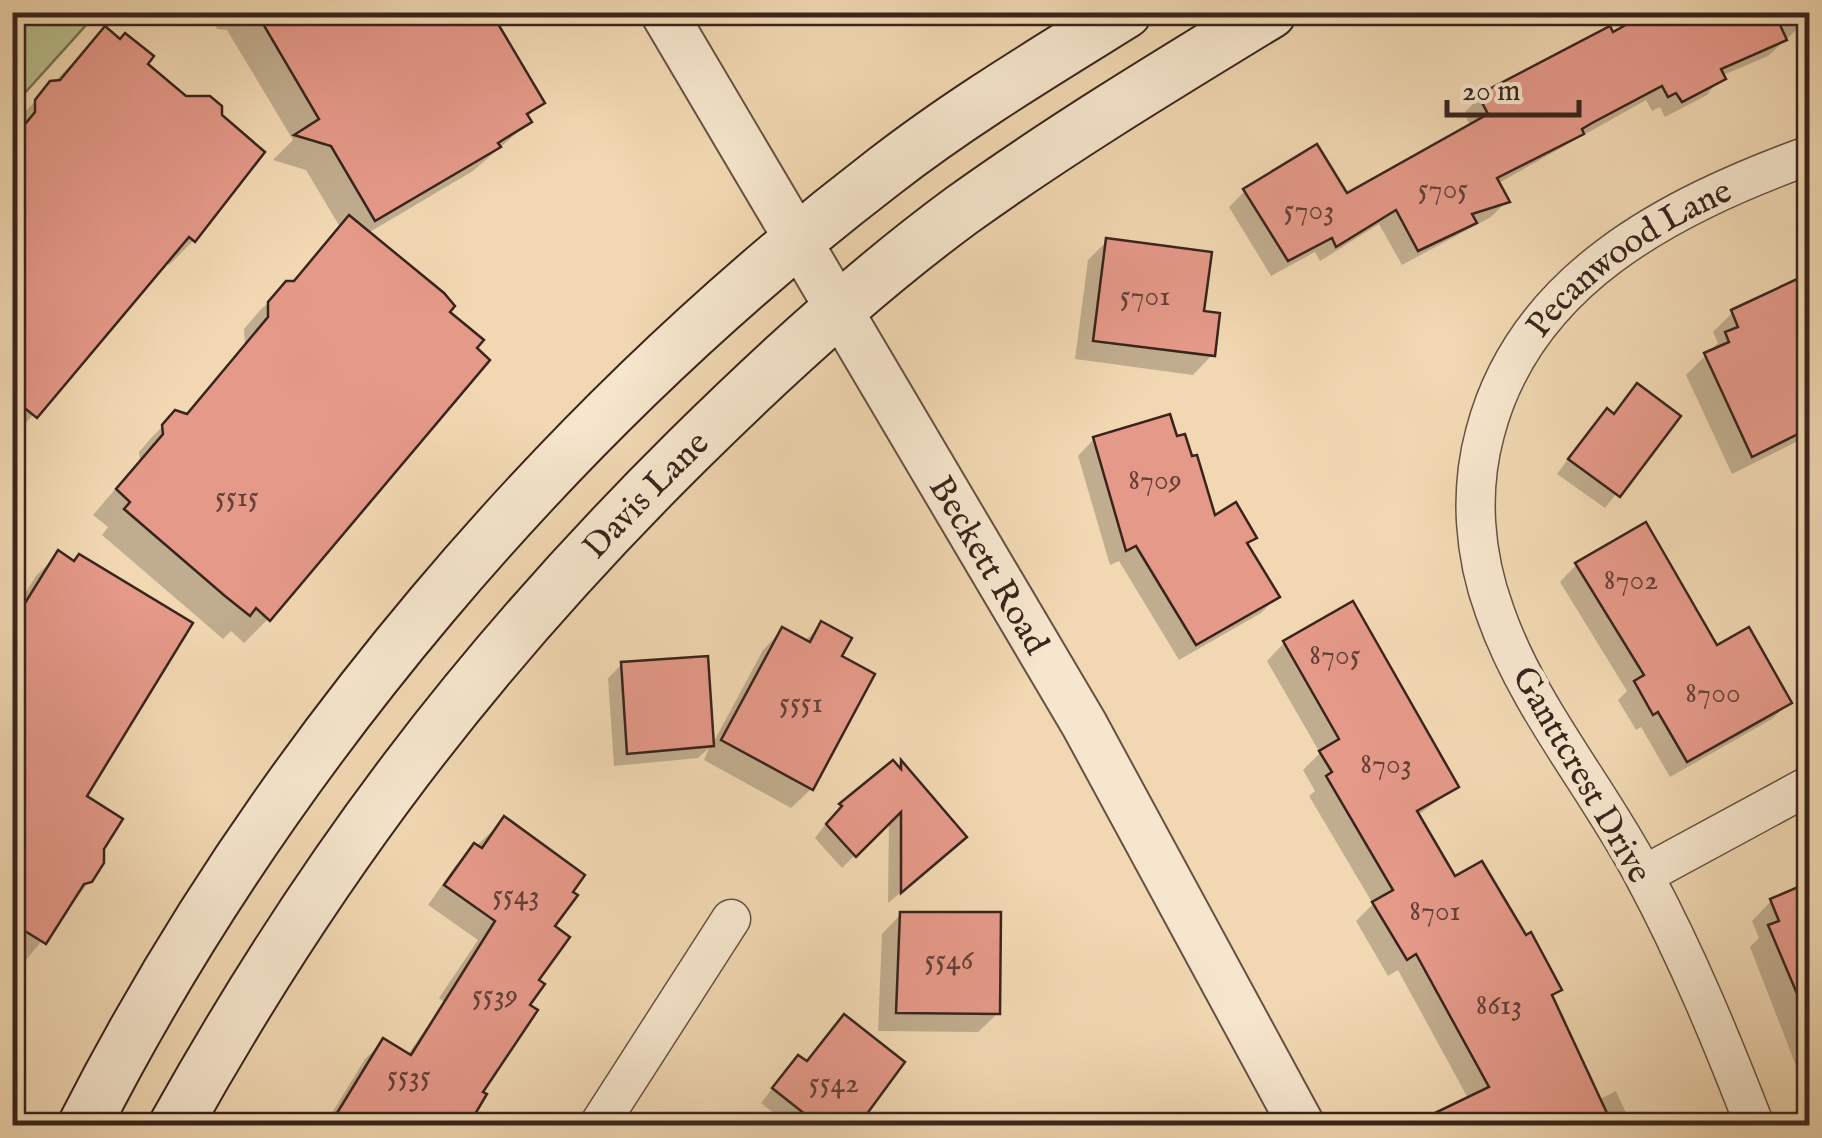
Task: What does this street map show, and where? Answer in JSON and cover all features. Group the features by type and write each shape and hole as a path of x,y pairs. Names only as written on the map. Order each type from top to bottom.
{"main road":[{"path":"84,1126 198,927 302,775 395,651 522,504 652,370 795,242 889,168 1002,88 1125,12"},
{"name":"Davis Lane","path":"175,1126 239,1011 316,890 483,667 594,543 838,310 961,212 1116,106 1270,12"}],"street":[{"name":"Beckett Road","path":"663,12 795,242 1084,724 1302,1126"},
{"name":"Pecanwood Lane","path":"1491,408 1519,347 1541,318 1570,285 1611,252 1663,221 1810,155"},
{"name":"Ganttcrest Drive","path":"1491,408 1477,462 1475,509 1481,564 1494,612 1515,660 1644,875 1694,980 1755,1126"},
{"path":"1644,875 1810,785"},
{"path":"608,1122 732,919"}],"green space":[{"path":"12,13 97,13 13,106"}],"building":[{"path":"256,12 491,12 545,103 527,114 532,122 498,143 501,147 375,221 331,146 294,135 319,119"},
{"path":"1649,12 1774,12 1787,40 1721,69 1726,79 1682,102 1676,93 1668,97 1662,86 1592,123 1582,129 1584,134 1497,178 1510,202 1472,214 1477,223 1418,251 1396,210 1336,247 1332,238 1288,261 1243,189 1317,144 1347,193 1488,114 1478,95 1610,26 1613,32"},
{"path":"105,26 120,39 125,33 154,56 148,64 186,96 210,96 222,106 222,115 265,152 195,242 189,237 37,418 12,398 12,140 35,112 35,100 50,81 60,80"},
{"path":"349,215 444,293 455,306 450,312 484,340 477,348 490,360 270,621 256,608 250,616 225,596 124,509 130,502 116,489 163,434 162,425 175,410 187,414 268,317 268,302 286,281 294,281"},
{"path":"1106,238 1212,252 1204,311 1220,313 1215,356 1093,341"},
{"path":"1810,273 1810,428 1752,457 1704,353 1729,342 1725,332 1738,327 1731,310"},
{"path":"1637,383 1681,416 1620,497 1568,459 1607,408 1614,414"},
{"path":"1170,414 1177,436 1185,434 1192,456 1197,455 1215,515 1236,502 1257,538 1247,543 1280,597 1196,645 1136,546 1126,551 1093,437"},
{"path":"1646,522 1717,645 1749,627 1792,703 1687,762 1658,712 1653,715 1634,681 1644,675 1575,563"},
{"path":"58,550 74,561 79,554 193,623 87,796 123,819 104,849 104,863 92,882 84,884 46,944 12,923 12,610 22,608"},
{"path":"1353,601 1459,787 1417,811 1455,876 1482,861 1526,935 1531,932 1562,990 1552,995 1613,1126 1408,1126 1489,1087 1416,954 1407,960 1372,902 1393,890 1326,776 1332,772 1319,751 1339,739 1283,641"},
{"path":"821,621 852,638 842,656 875,674 813,790 721,740 782,627 810,642"},
{"path":"708,656 714,746 627,754 621,662"},
{"path":"893,760 901,769 901,760 967,837 901,893 901,812 856,857 826,824 842,806 839,804"},
{"path":"504,816 585,875 573,892 578,895 555,926 570,937 539,980 545,984 530,1005 538,1010 483,1092 487,1094 468,1126 358,1126 337,1113 383,1038 411,1055 495,921 444,885 474,843 482,848"},
{"path":"1810,882 1809,1022 1768,925 1779,921 1770,899"},
{"path":"900,912 1001,912 1000,1014 896,1013"},
{"path":"844,1014 905,1062 858,1126 820,1126 772,1088 798,1055 807,1061"}]}
